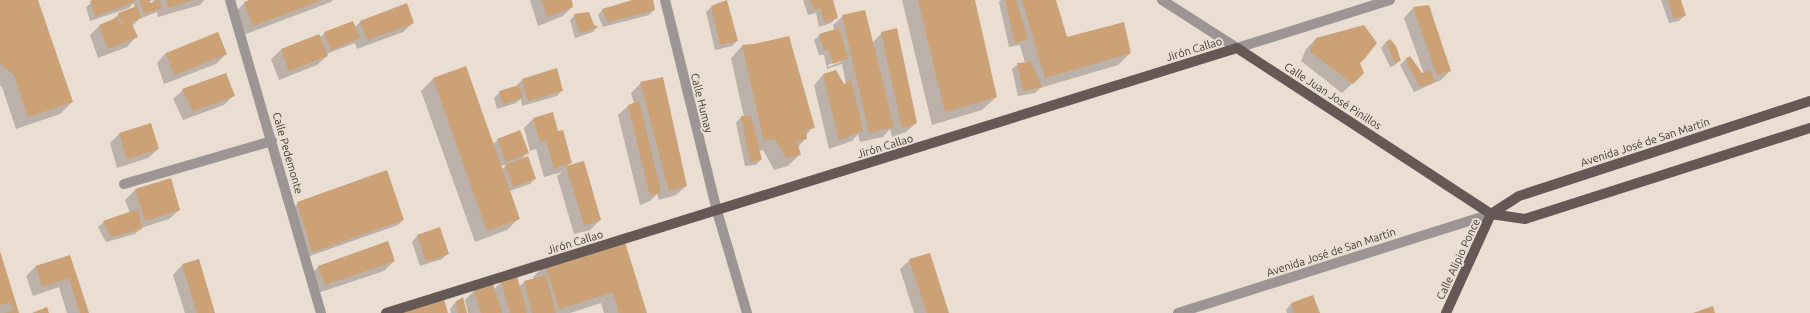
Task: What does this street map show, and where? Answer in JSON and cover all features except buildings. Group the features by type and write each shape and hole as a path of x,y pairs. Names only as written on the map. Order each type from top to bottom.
{"main road":[{"name":"Jirón Callao","path":"386,313 1238,48"},
{"name":"Calle Juan José Pinillos","path":"1238,48 1491,214"},
{"name":"Avenida José de San Martín","path":"1491,214 1519,196 1810,101"},
{"name":"Avenida José de San Martín","path":"1491,214 1525,219 1810,128"},
{"name":"Calle Alipio Ponce","path":"1446,313 1491,214"}],"street":[{"name":"Calle Pedemonte","path":"230,0 321,313"},
{"name":"Calle Humay","path":"665,0 717,211 746,313"},
{"name":"Calle Juan José Pinillos","path":"1162,0 1238,48"},
{"name":"Jirón Callao","path":"1238,48 1390,0"},
{"path":"124,184 272,141"},
{"name":"Avenida José de San Martín","path":"1178,313 1491,214"}]}
